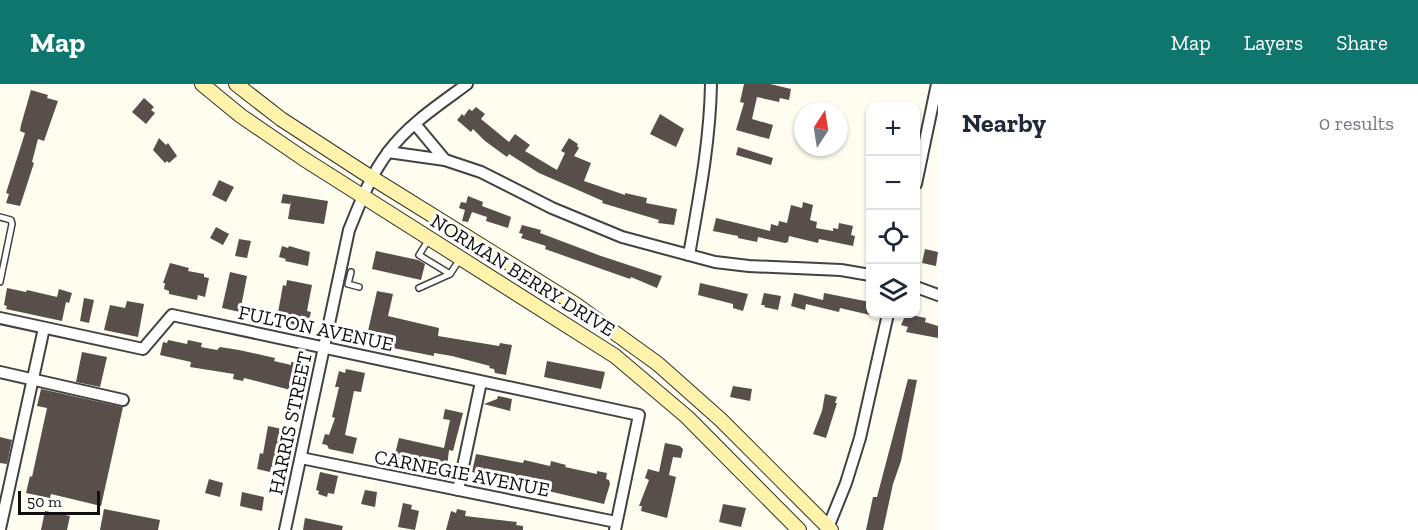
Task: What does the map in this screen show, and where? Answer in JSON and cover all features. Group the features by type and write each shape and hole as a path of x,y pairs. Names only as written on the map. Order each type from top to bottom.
{"main road":[{"name":"NORMAN BERRY DRIVE","path":"202,84 279,142 362,197 578,331 623,362 687,417 799,530"},
{"name":"NORMAN BERRY DRIVE","path":"236,84 281,119 575,304 658,364 721,420 828,529"}],"street":[{"name":"HARRIS STREET","path":"285,530 349,230 362,197 388,152 415,124 467,84"},
{"path":"689,255 703,185 711,108 711,84"},
{"path":"920,161 937,84"},
{"path":"415,124 445,160"},
{"path":"388,152 445,160 481,172 552,208 622,237 715,262 840,270 866,274"},
{"path":"920,289 938,295"},
{"name":"FULTON AVENUE","path":"0,318 144,349 172,315 324,349 345,349 481,382 639,415 616,526"},
{"path":"828,529 860,438 887,318"},
{"path":"0,529 44,328"},
{"path":"0,372 123,400"},
{"path":"458,490 481,382"},
{"name":"CARNEGIE AVENUE","path":"301,458 458,490 616,526"}],"lane":[{"path":"0,217 11,220 12,224 0,282"},
{"path":"429,239 419,255 450,274"},
{"path":"419,288 450,274 459,259"},
{"path":"351,272 348,284 359,287"}],"building":[{"path":"744,84 770,84 791,89 789,100 780,98 779,102 757,97 752,119 773,125 769,139 736,130 744,103 740,102"},
{"path":"31,90 58,101 44,141 38,139 32,162 34,163 20,206 6,203 9,194 6,193 25,133 20,131"},
{"path":"144,98 154,107 151,110 155,113 146,124 132,112"},
{"path":"476,107 485,114 481,119 509,142 515,134 530,145 525,151 557,170 565,153 561,151 569,138 578,144 579,148 574,156 591,163 584,181 625,195 625,193 647,198 646,203 677,209 674,225 658,223 659,220 602,203 603,201 539,173 509,154 507,157 473,129 471,132 457,120 469,109 472,111"},
{"path":"660,114 684,129 676,147 650,134"},
{"path":"159,138 166,145 168,143 177,156 169,163 167,161 165,163 153,150"},
{"path":"738,147 773,158 771,165 736,155"},
{"path":"219,180 234,187 226,202 212,195"},
{"path":"283,194 328,201 324,224 288,219 291,201 290,204 281,203"},
{"path":"468,196 483,202 482,206 511,217 508,228 486,221 487,217 472,212 468,222 462,221 465,210 459,208 461,202 466,203"},
{"path":"803,202 813,205 810,220 817,222 816,228 833,231 833,228 838,229 839,223 853,226 851,235 855,236 853,246 819,239 818,243 789,236 788,242 785,243 758,237 757,242 713,231 716,218 770,231 771,224 778,226 779,221 787,223 791,205 802,208"},
{"path":"522,225 541,230 540,233 601,256 662,276 657,288 631,277 630,279 545,249 546,246 521,238 523,234 519,233"},
{"path":"216,227 229,234 223,245 210,238"},
{"path":"239,239 251,241 247,258 235,256"},
{"path":"282,246 310,252 308,266 285,261 286,259 279,257"},
{"path":"925,249 938,252 936,266 922,263"},
{"path":"376,251 418,260 425,264 421,280 372,269"},
{"path":"170,263 189,268 188,271 204,274 204,277 209,278 205,297 198,295 197,300 169,294 169,291 164,289 165,283 163,283"},
{"path":"230,272 247,276 240,312 222,308"},
{"path":"287,280 312,285 307,311 311,312 307,328 280,321 281,319 277,318 283,285 286,286"},
{"path":"700,283 748,294 743,311 733,308 733,304 698,295"},
{"path":"7,288 57,297 59,289 72,293 69,303 66,302 62,321 6,309 7,306 4,305"},
{"path":"377,291 393,294 388,316 439,328 438,336 499,346 500,343 512,345 506,375 495,373 494,369 489,368 490,366 452,356 434,353 434,356 393,348 395,337 368,331"},
{"path":"764,293 781,296 778,310 761,305"},
{"path":"794,293 823,300 824,293 866,301 866,314 840,308 839,312 806,304 805,310 791,306"},
{"path":"84,298 94,300 89,323 80,321"},
{"path":"127,301 144,304 138,337 104,330 110,305 125,308"},
{"path":"904,318 926,318 925,322 938,326 938,338 906,332 908,327 901,325"},
{"path":"168,340 187,344 188,340 202,343 201,347 239,350 275,358 274,361 291,365 291,362 304,364 300,383 304,384 302,393 244,378 243,381 233,379 234,374 190,367 191,362 160,355 163,342 167,343"},
{"path":"82,352 107,357 100,387 76,382"},
{"path":"547,361 605,372 601,389 544,377"},
{"path":"346,369 365,373 361,392 354,391 345,435 357,438 353,454 329,449 327,445 322,444 325,434 329,435 335,418 332,417 339,387 335,387 339,371 345,373"},
{"path":"908,379 917,380 901,461 893,484 883,530 866,530 873,497 877,497"},
{"path":"733,386 752,389 750,401 730,397"},
{"path":"41,389 123,407 101,506 51,494 50,498 26,493 30,476 32,477 47,408 37,406"},
{"path":"825,394 837,397 826,438 813,434 822,411"},
{"path":"498,396 512,399 510,411 484,404 497,399"},
{"path":"445,409 463,413 453,451 449,450 447,467 444,471 433,469 434,465 394,458 399,438 444,448 450,420 443,419"},
{"path":"268,426 282,429 274,466 271,467 270,472 257,469 260,453 263,454"},
{"path":"0,437 12,440 7,464 0,463"},
{"path":"665,443 680,446 683,449 681,458 673,457 669,475 676,477 667,518 641,511 642,506 639,506 649,480 645,478 648,469 659,472"},
{"path":"476,454 550,466 551,461 566,465 565,467 597,474 597,471 607,473 606,479 610,484 604,504 544,490 545,487 528,483 527,487 496,481 497,477 472,472"},
{"path":"320,472 338,476 334,494 328,493 327,497 318,494 319,491 316,490"},
{"path":"209,479 223,483 220,497 205,493"},
{"path":"365,490 377,492 375,507 361,504"},
{"path":"242,492 264,497 262,511 240,506"},
{"path":"403,503 412,505 411,509 419,511 415,530 398,527"},
{"path":"723,504 746,508 741,527 719,522"},
{"path":"104,509 160,520 158,530 100,530"},
{"path":"457,509 466,511 465,516 517,522 516,525 523,526 523,530 446,530 451,511 456,513"},
{"path":"45,511 70,516 67,530 41,530"},
{"path":"305,518 343,526 342,530 303,530"}]}
